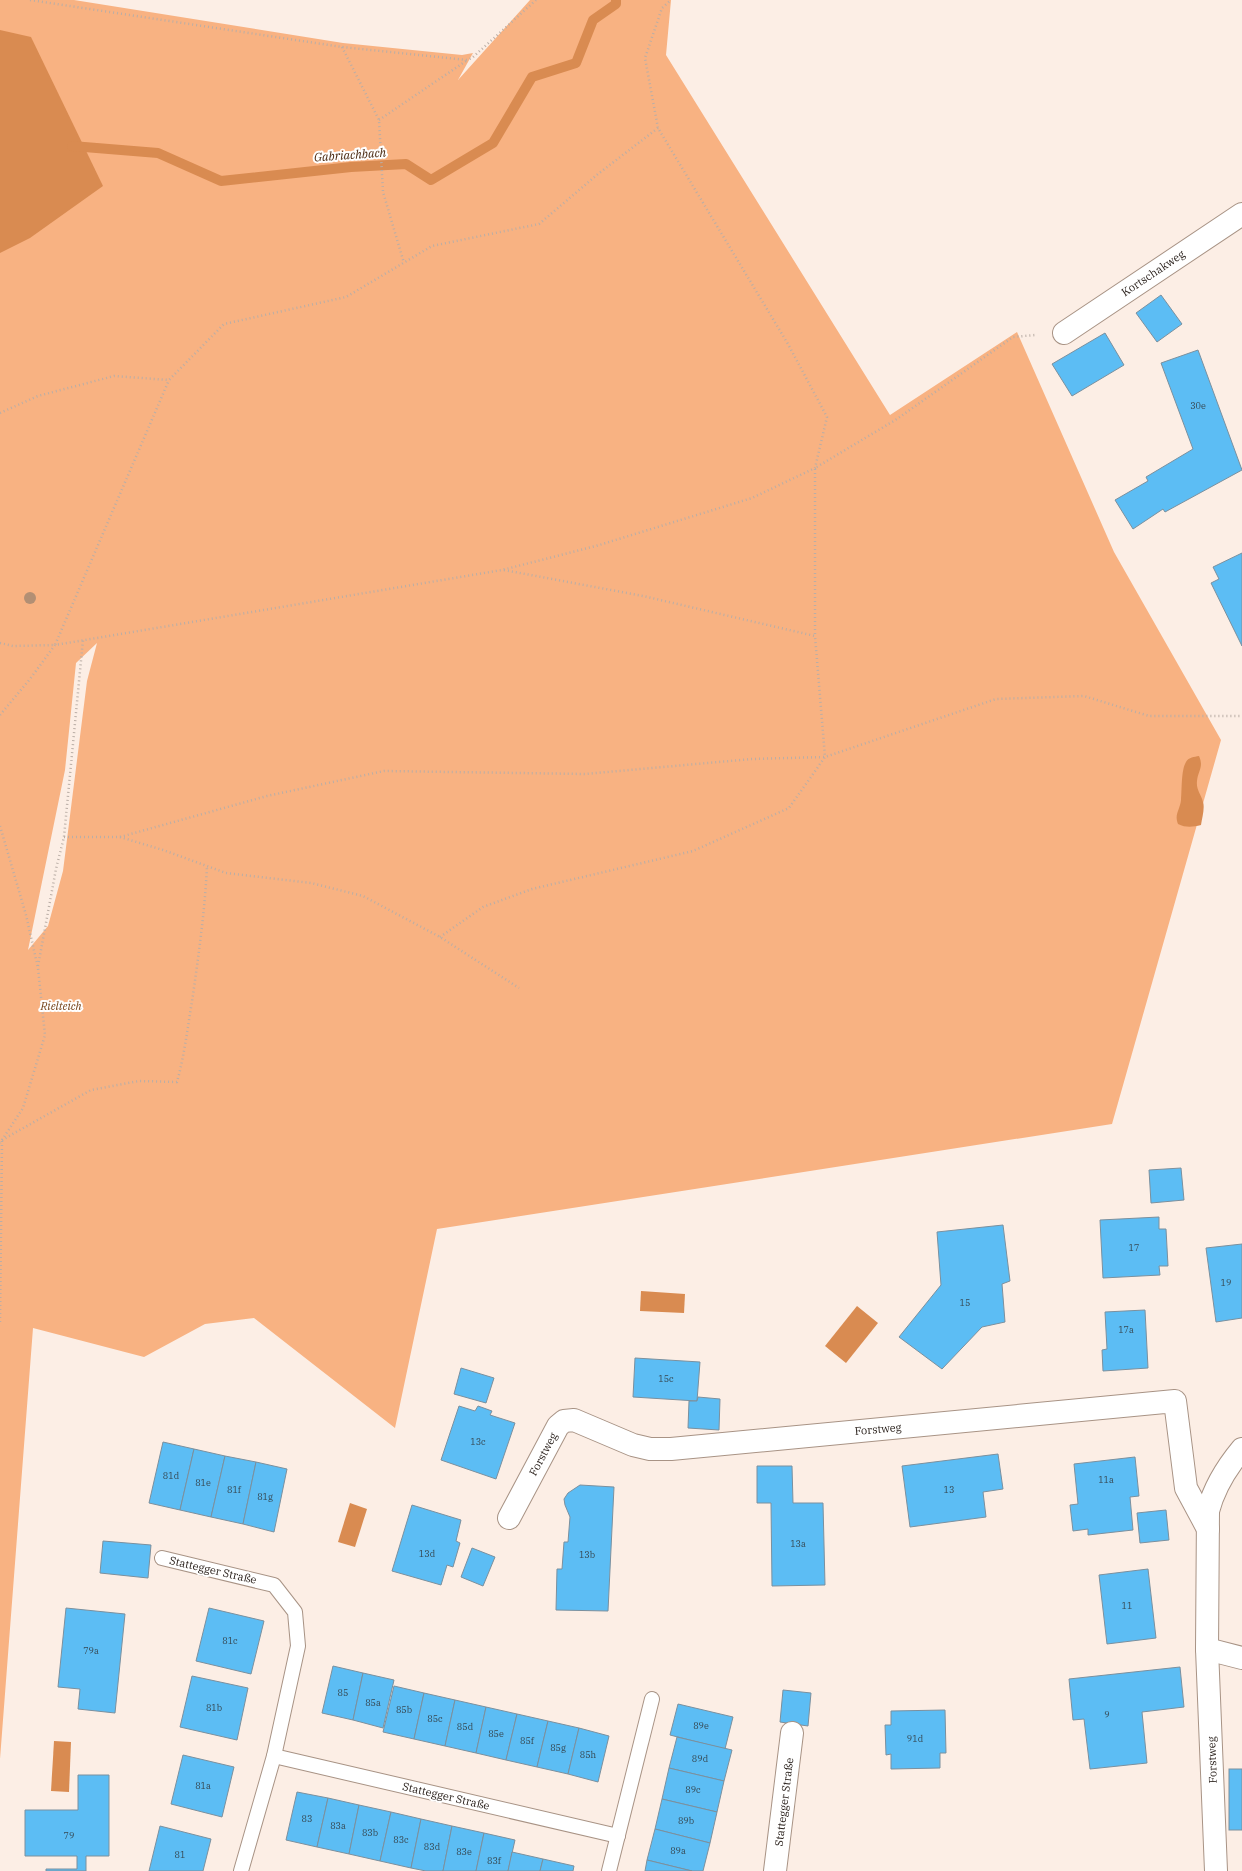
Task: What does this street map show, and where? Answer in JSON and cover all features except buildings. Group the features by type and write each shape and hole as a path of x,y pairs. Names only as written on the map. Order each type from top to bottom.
{"street":[{"name":"Kortschakweg","path":"1064,333 1242,214"},
{"name":"Forstweg","path":"509,1518 558,1426 564,1421 574,1420 650,1449 671,1449 1174,1401 1186,1488 1208,1529"},
{"name":"Forstweg","path":"1216,1871 1207,1649 1208,1511 1212,1497 1227,1468 1242,1449"},
{"path":"1207,1649 1242,1658"},
{"name":"Stattegger Straße","path":"776,1871 792,1733"}],"lane":[{"name":"Stattegger Straße","path":"162,1558 274,1585 295,1612 298,1646 274,1756 241,1871"},
{"path":"609,1871 652,1699"},
{"name":"Stattegger Straße","path":"274,1756 618,1836"}],"path":[{"path":"30,0 342,47 467,60"},
{"path":"379,120 472,58 536,0"},
{"path":"440,937 483,907 532,889 693,851 789,808 825,757 815,636 815,468 827,417 788,344 658,128 645,58 662,8 671,0"},
{"path":"342,47 379,120 383,192 404,263"},
{"path":"0,715 30,679 55,645 169,380 224,324 346,297 432,246 539,224 598,174 658,128"},
{"path":"0,643 14,646 55,645 502,570 596,546 752,498 815,468 897,419 1013,337 1064,333"},
{"path":"0,413 38,396 114,376 169,380"},
{"path":"502,570 643,596 815,636"},
{"path":"38,968 56,869 64,837 83,640"},
{"path":"64,837 120,837 267,796 384,771 585,774 752,760 825,757 996,699 1084,696 1149,716 1242,716"},
{"path":"0,826 26,915 38,968 45,1035 23,1108 1,1142 0,1322"},
{"path":"120,837 163,850 226,874 311,883 363,896 440,937 519,988"},
{"path":"1,1142 91,1090 139,1081 177,1082 183,1061 197,964 205,905 207,866"}],"green space":[{"name":"Rielteich","path":"0,0 74,0 343,43 462,55 473,53 458,80 530,0 671,0 666,55 890,415 1017,332 1114,552 1221,740 1112,1124 437,1229 395,1428 254,1318 205,1324 144,1357 33,1328 0,1759","holes":["97,643 87,681 63,871 48,926 28,950 65,770 76,663"]}],"shaded area":[{"path":"0,30 31,37 103,186 30,238 0,253"},
{"path":"1199,756 1201,766 1197,784 1204,807 1201,825 1187,827 1178,824 1177,821 1181,800 1183,770 1189,759"},
{"path":"641,1291 685,1294 684,1313 640,1311"},
{"path":"857,1306 878,1323 846,1363 825,1346"},
{"path":"350,1503 367,1509 355,1547 338,1542"},
{"path":"54,1741 71,1742 69,1792 51,1791"}],"waterway":[{"name":"Gabriachbach","path":"72,146 158,153 221,181 351,167 406,164 431,180 493,143 532,77 576,63 593,20 616,4 616,0"}]}
